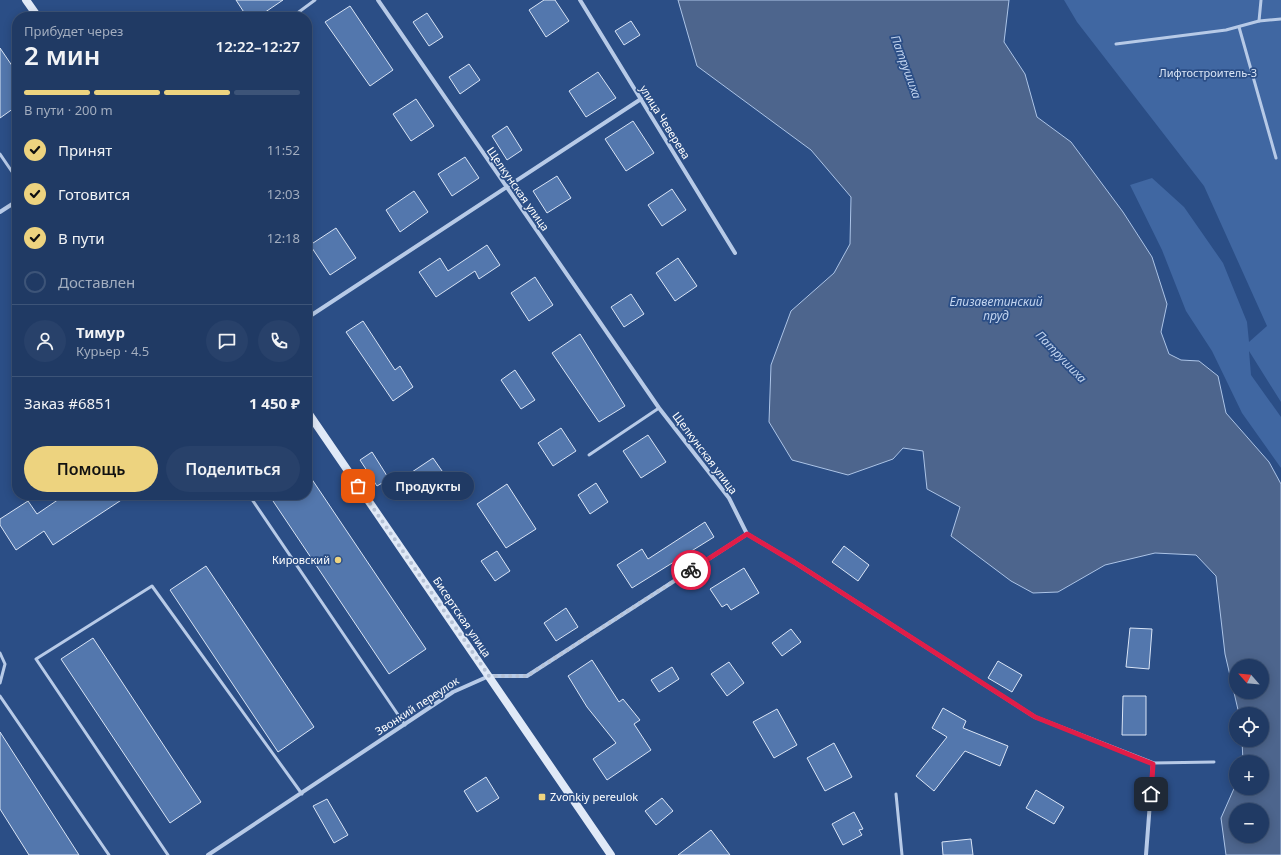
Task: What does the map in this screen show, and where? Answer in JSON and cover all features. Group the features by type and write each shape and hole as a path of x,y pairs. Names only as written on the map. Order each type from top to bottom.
{"main road":[{"path":"26,0 34,12"},
{"name":"Бисертская улица","path":"312,418 611,855"}],"street":[{"name":"Щелкунская улица","path":"378,0 659,408 729,498 747,534"},
{"name":"улица Чеверева","path":"580,0 735,252"},
{"path":"312,315 641,99"},
{"path":"0,212 12,204"},
{"path":"747,534 794,562 1035,717 1153,764 1146,855"},
{"name":"Звонкий переулок","path":"208,855 302,794 453,692 489,676 527,676 747,534"}],"lane":[{"path":"299,12 315,0"},
{"path":"1259,22 1261,0"},
{"path":"1116,44 1239,27 1281,19"},
{"path":"1239,27 1276,158"},
{"path":"0,154 12,172"},
{"path":"590,455 659,408"},
{"path":"252,500 405,725"},
{"path":"168,855 36,659 152,586 302,794"},
{"path":"0,653 5,664 0,683"},
{"path":"0,696 109,855"},
{"path":"1153,764 1214,762"},
{"path":"896,794 902,855"}],"green space":[{"name":"Лифтостроитель-3","path":"1064,0 1281,0 1281,402 1249,351 1251,375 1281,417 1281,468 1242,413 1212,351 1186,311 1162,250 1130,185 1152,178 1184,207 1223,263 1247,322 1249,342 1267,326 1204,186 1077,22"}],"water":[{"name":"Елизаветинский пруд","path":"678,0 1009,0 1004,42 1025,74 1037,117 1071,142 1123,212 1152,257 1167,304 1161,332 1169,354 1181,360 1199,361 1218,376 1226,413 1269,462 1281,484 1281,855 1226,855 1221,818 1231,795 1269,795 1269,755 1243,755 1242,747 1269,747 1269,707 1237,707 1236,699 1269,699 1269,659 1229,659 1229,671 1225,654 1216,576 1196,555 1155,553 1105,565 1058,592 1033,593 1011,581 951,536 960,507 927,489 923,451 903,448 893,459 848,475 792,460 769,422 771,365 791,311 834,273 850,244 851,197 811,150 697,66"}],"building":[{"path":"236,0 283,0 265,12 244,12"},
{"path":"544,0 555,0 569,21 546,37 529,10"},
{"path":"350,6 393,70 370,86 325,22"},
{"path":"427,13 443,37 429,46 413,22"},
{"path":"631,21 640,35 624,45 615,31"},
{"path":"0,48 12,66 12,110 0,118"},
{"path":"469,64 480,80 460,94 449,77"},
{"path":"598,72 616,98 586,117 569,91"},
{"path":"416,99 434,126 411,141 393,114"},
{"path":"633,121 654,153 626,171 605,139"},
{"path":"507,126 522,150 507,160 492,136"},
{"path":"465,157 479,178 452,196 438,174"},
{"path":"557,176 571,198 547,213 533,191"},
{"path":"672,189 686,210 662,226 648,205"},
{"path":"414,191 428,212 400,232 386,210"},
{"path":"336,228 356,258 330,275 312,248 312,244"},
{"path":"487,245 500,265 479,279 475,271 436,297 419,272 440,258 448,271"},
{"path":"678,258 697,286 675,301 656,273"},
{"path":"535,277 553,305 529,321 511,293"},
{"path":"631,294 644,314 624,327 611,307"},
{"path":"363,321 395,370 400,366 413,387 393,401 346,332"},
{"path":"580,334 625,406 599,422 552,353"},
{"path":"515,370 535,400 521,409 501,380"},
{"path":"561,428 576,451 553,466 538,443"},
{"path":"648,435 666,462 641,478 623,451"},
{"path":"372,452 389,479 377,486 360,460"},
{"path":"433,458 449,481 427,495 412,472"},
{"path":"312,479 426,649 389,674 272,500 312,500"},
{"path":"596,483 608,502 590,514 578,495"},
{"path":"507,484 536,529 506,548 477,504"},
{"path":"58,500 121,500 53,545 44,531 16,550 0,525 0,519 28,501 37,514"},
{"path":"705,522 714,537 632,588 617,565 642,549 648,559"},
{"path":"844,546 869,565 858,581 832,562"},
{"path":"497,551 510,571 495,581 481,561"},
{"path":"206,566 314,727 278,752 170,590"},
{"path":"744,568 759,593 731,610 727,604 722,607 710,589"},
{"path":"566,608 578,627 556,641 544,623"},
{"path":"1130,628 1152,629 1149,669 1126,667"},
{"path":"791,629 801,642 782,656 772,643"},
{"path":"93,638 201,802 170,823 61,659"},
{"path":"592,660 619,702 623,699 640,720 634,724 651,750 607,780 593,759 616,743 587,707 568,676"},
{"path":"998,661 1022,675 1012,692 988,678"},
{"path":"729,662 744,683 727,696 711,674"},
{"path":"672,667 679,679 659,692 651,680"},
{"path":"1123,696 1146,696 1146,735 1122,735"},
{"path":"943,708 966,721 963,728 1008,746 1000,766 965,751 934,791 916,776 947,737 932,728"},
{"path":"777,709 797,745 774,758 753,722"},
{"path":"0,732 79,855 29,855 0,809"},
{"path":"834,743 852,777 825,791 807,758"},
{"path":"486,777 499,798 477,812 464,791"},
{"path":"1036,790 1064,807 1054,824 1026,808"},
{"path":"662,798 673,811 656,825 645,811"},
{"path":"327,799 348,835 334,843 313,806"},
{"path":"854,812 863,829 859,830 862,835 843,845 832,824"},
{"path":"711,830 730,855 678,855"},
{"path":"971,839 973,855 943,855 942,842"}],"way so far":[{"path":"358,486 489,676 527,676 691,570"}],"place":[{"name":"Продукты","path":"358,486"},
{"name":"Кировский","path":"338,560"},
{"name":"Zvonkiy pereulok","path":"542,797"}],"route":[{"path":"691,570 747,534 794,562 1035,717 1153,764 1151,794"}],"water label":[{"name":"Патрушиха","path":"906,67"},
{"name":"Патрушиха","path":"1061,357"}]}
